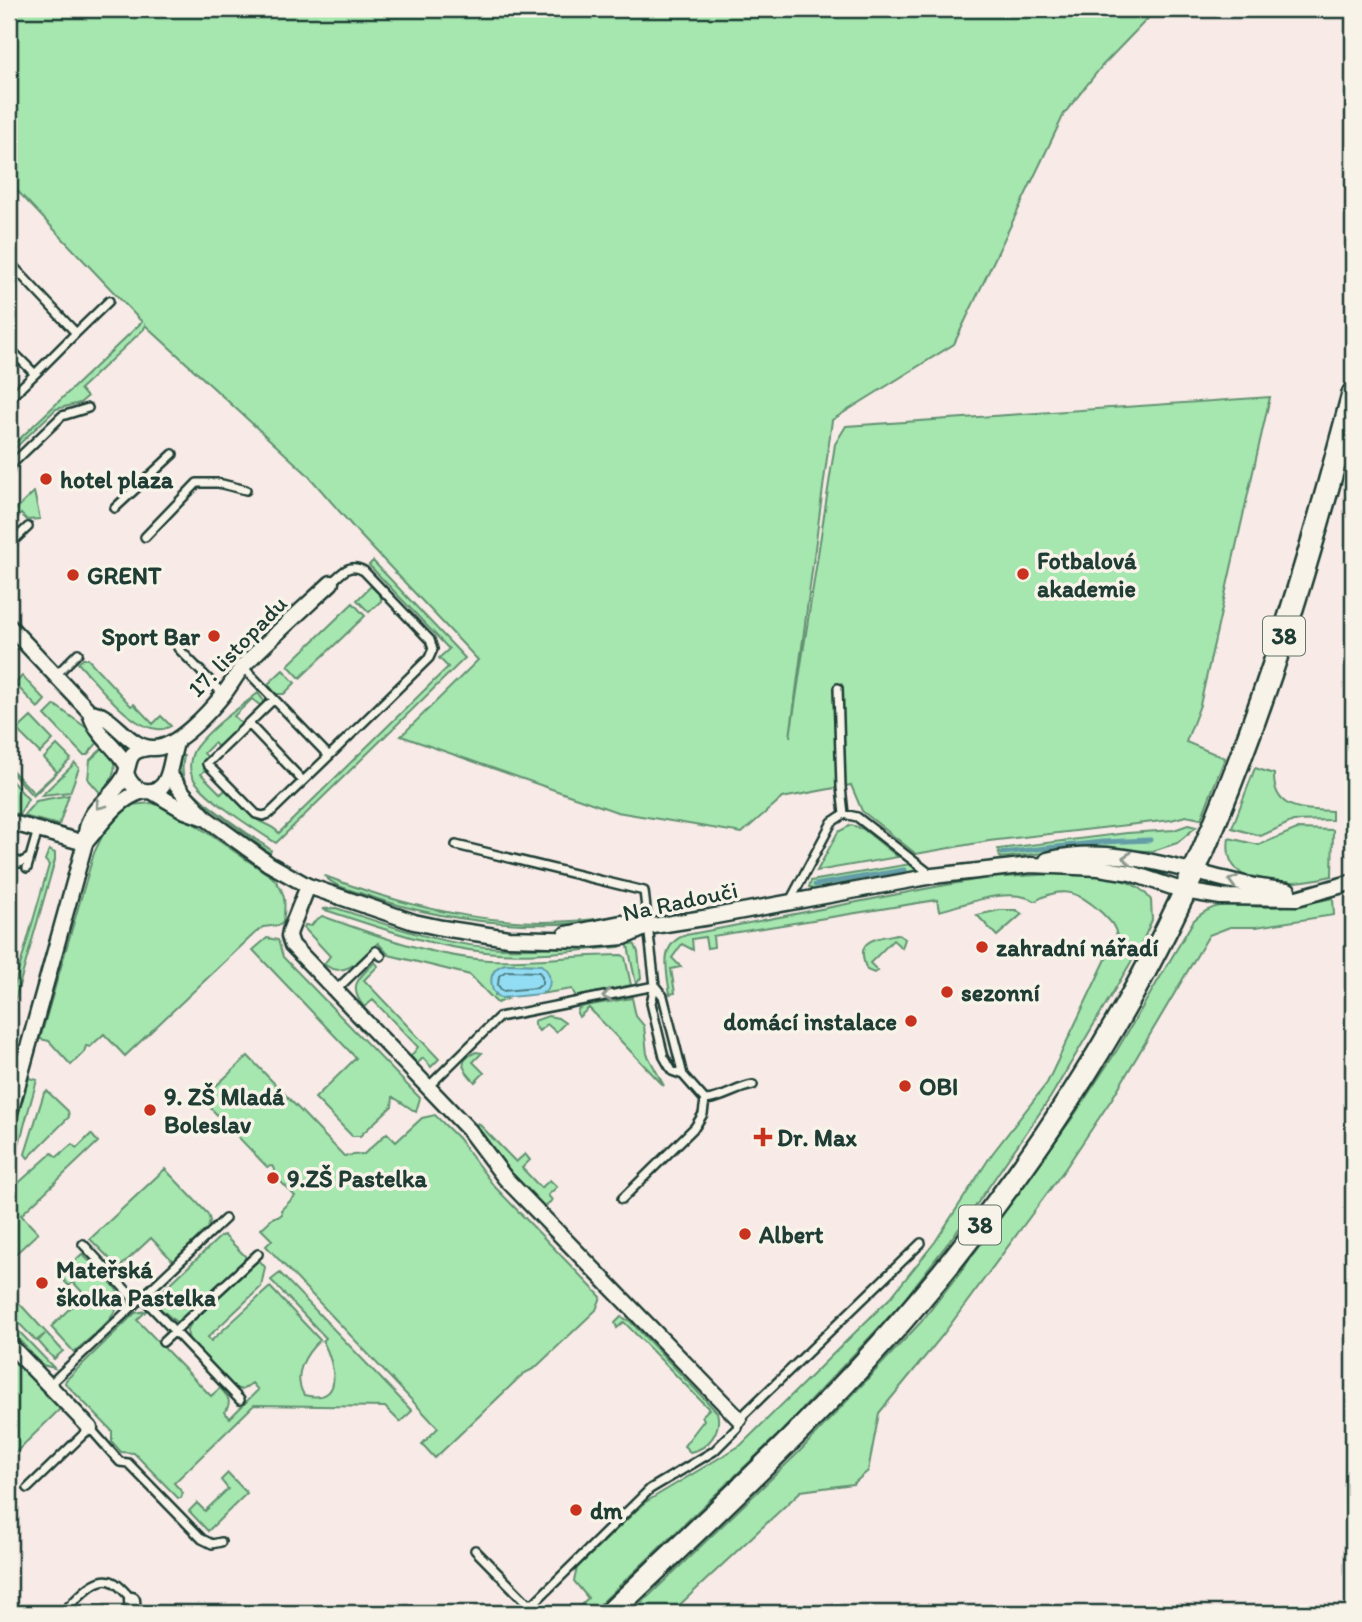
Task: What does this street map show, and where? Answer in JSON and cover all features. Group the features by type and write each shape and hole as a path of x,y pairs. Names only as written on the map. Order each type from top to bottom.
{"main road":[{"name":"38","path":"610,1613 792,1439 896,1328 996,1203 1068,1099 1128,999 1184,891 1226,796 1276,661 1327,493 1353,394"}],"street":[{"name":"17. listopadu","path":"177,741 223,695 243,667 331,583"},
{"path":"9,626 90,712 92,723 119,753 133,786 206,819"},
{"path":"90,712 99,713 132,739 164,755 169,771 183,793 206,819 269,864 308,886 290,931 290,941 469,1130 505,1178 739,1419"},
{"path":"9,1116 85,843 85,827 137,751 177,741 163,786 127,798 105,818 85,843"},
{"path":"9,822 85,843"},
{"path":"1031,865 1062,856 1102,855 1143,859 1268,889 1321,889 1353,882"},
{"name":"Na Radouči","path":"308,886 384,913 442,928 508,937 552,937 621,923 648,927 933,876 1031,865 1109,869 1184,891 1221,897 1297,898 1321,889"},
{"path":"9,1344 90,1429"}],"lane":[{"path":"9,265 12,265 76,333"},
{"path":"9,399 109,301"},
{"path":"9,348 35,374"},
{"path":"9,473 10,466 62,416 88,408"},
{"path":"116,508 173,454"},
{"path":"145,537 197,483 219,483 246,490"},
{"path":"9,545 28,527"},
{"path":"274,699 207,764 259,816 269,814 429,658 433,649 430,640 364,571 356,567 347,568 331,583"},
{"path":"178,649 223,695"},
{"path":"55,676 78,653"},
{"path":"243,667 329,756"},
{"path":"838,688 844,814"},
{"path":"248,723 303,781"},
{"path":"790,903 832,822 844,814 857,817 933,876"},
{"path":"27,868 38,829"},
{"path":"456,845 644,891 655,986 651,1003 661,1048 673,1072 683,1075"},
{"path":"9,856 20,863 30,857"},
{"path":"335,990 376,951 381,956"},
{"path":"428,1087 499,1017 655,986"},
{"path":"622,1199 695,1127 703,1114 705,1100 683,1075 663,996 655,986"},
{"path":"705,1100 722,1098 737,1088 753,1085"},
{"path":"49,1385 225,1219"},
{"path":"475,1550 530,1604 650,1489 714,1451 737,1428 739,1419 921,1243"},
{"path":"83,1244 175,1331 240,1400"},
{"path":"163,1342 258,1254"},
{"path":"28,1488 90,1429 120,1462 128,1463 202,1539 212,1544 221,1542"},
{"path":"64,1612 97,1581 106,1579 117,1583 133,1606"}],"green space":[{"path":"9,9 1157,9 1102,66 1064,114 954,344 832,420 790,737 835,444 846,426 1270,397 1200,705 1186,742 1225,758 1201,819 1186,816 989,841 916,854 862,811 851,785 782,798 742,833 617,812 401,736 478,660 360,535 307,474 145,325 144,329 80,389 87,397 80,403 56,409 9,454 9,449 142,322 9,182"},
{"path":"34,492 40,519 27,520 21,514 9,525 9,516"},
{"path":"373,561 465,658 276,843 230,812 197,784 191,772 192,756 211,731 258,693 263,700 262,707 252,699 234,716 243,725 219,748 214,743 204,753 208,758 202,764 206,769 201,774 221,794 226,789 251,815 279,833 448,667 439,658 449,649 369,565"},
{"path":"371,586 381,596 381,601 369,612 357,600"},
{"path":"353,603 365,616 300,678 288,665"},
{"path":"88,659 131,706 134,704 153,724 161,716 171,726 159,729 146,727 133,719 120,709 78,663"},
{"path":"283,670 295,683 284,694 276,694 268,684"},
{"path":"22,676 45,700 38,708 15,684"},
{"path":"55,705 88,729 99,741 87,755 83,755 45,715"},
{"path":"31,717 53,740 40,753 17,730"},
{"path":"57,745 71,759 33,796 9,767 34,793 57,772 44,758"},
{"path":"105,746 113,760 114,770 101,794 88,779 90,760"},
{"path":"181,755 184,756 183,776 192,790 271,850 270,853 191,793 181,775"},
{"path":"75,763 79,768 70,792 42,795"},
{"path":"1255,768 1274,774 1275,786 1285,802 1302,808 1332,811 1332,820 1293,821 1261,836 1232,828"},
{"path":"9,778 28,799 19,815 9,812"},
{"path":"69,795 59,825 23,816 36,801"},
{"path":"152,803 174,810 272,877 284,898 283,922 280,925 263,927 254,934 125,1056 104,1034 90,1047 86,1046 84,1052 71,1065 49,1041 40,1039 94,853 110,820 130,805"},
{"path":"851,825 863,829 898,857 817,871 838,832"},
{"path":"1188,825 1196,827 1177,843 1153,851 1072,850 1000,858 998,849 1174,830"},
{"path":"1297,829 1333,830 1332,876 1282,883 1264,881 1248,877 1236,869 1229,856 1229,838 1259,845"},
{"path":"49,850 55,853 55,860 9,1021 9,1004 49,865 45,860"},
{"path":"910,864 919,873 814,890 809,887 811,881"},
{"path":"1071,873 1115,878 1135,886 1151,900 1152,920 1140,947 1050,1098 968,1217 900,1305 782,1431 591,1613 573,1613 588,1598 574,1581 577,1568 644,1503 741,1445 891,1297 935,1242 992,1154 1047,1083 1117,936 1110,921 1102,913 1086,900 1071,893 1054,893 1035,901 1013,895 1000,896 939,911 937,900 713,936 714,947 707,948 705,937 692,939 693,950 682,944 672,958 681,967 671,969 675,993 670,994 666,960 671,945 686,935 935,887 986,878"},
{"path":"325,876 396,900 468,916 541,922 616,916 616,920 520,924 457,918 394,904 333,883"},
{"path":"1333,898 1334,915 1256,927 1230,927 1209,935 1113,1097 1065,1169 942,1336 879,1413 868,1471 853,1484 801,1491 671,1613 631,1613 799,1452 921,1322 1073,1117 1117,1050 1194,920 1220,906 1284,906"},
{"path":"336,908 411,932 468,945 520,948 621,942 622,945 535,953 485,952 423,940 322,909"},
{"path":"1016,910 1022,914 997,936 977,915"},
{"path":"322,916 404,944 467,958 522,960 622,955 625,957 631,985 576,997 572,989 540,994 545,992 541,965 505,964 495,995 507,999 497,1003 470,975 389,955 378,943 346,969 332,969 324,964 330,956 304,928 305,925 311,926"},
{"path":"897,934 905,939 902,948 893,940 870,963 878,971 874,973 867,970 864,947 874,940"},
{"path":"267,938 278,940 283,957 420,1098 416,1112 393,1097 392,1106 360,1136 352,1136 315,1098 356,1058 253,950"},
{"path":"627,941 635,945 638,952 641,978 636,984"},
{"path":"375,962 378,966 364,980 439,1059 431,1067 423,1058 417,1064 411,1056 418,1047 373,1000 364,1007 359,1000 356,993 357,982"},
{"path":"632,998 636,1016 644,1026 647,1054 664,1086 589,1008 579,1017 577,1013 579,1008 585,1006"},
{"path":"548,1016 565,1023 556,1032 547,1024 539,1031 534,1021"},
{"path":"476,1052 482,1053 473,1062 484,1073 475,1082 463,1066 466,1059"},
{"path":"248,1056 344,1156 364,1154 387,1133 396,1142 422,1118 435,1115 458,1138 494,1186 601,1297 596,1310 535,1368 523,1374 435,1458 422,1444 438,1428 266,1246 272,1240 261,1229 274,1217 282,1214 281,1210 295,1196 274,1175 275,1169 272,1166 267,1167 202,1099"},
{"path":"29,1078 37,1080 14,1162 14,1129"},
{"path":"47,1091 68,1111 69,1117 28,1158 25,1154 44,1093"},
{"path":"478,1123 516,1162 525,1154 530,1160 522,1168 541,1188 550,1180 557,1187 548,1195 552,1200 545,1207 510,1171 476,1125"},
{"path":"91,1134 98,1142 21,1215 38,1233 9,1260 9,1204 14,1187 52,1153 57,1157 72,1144 77,1148"},
{"path":"165,1169 208,1214 208,1228 173,1261 151,1238 119,1268 90,1239"},
{"path":"224,1235 245,1256 245,1260 176,1322 155,1304 155,1298"},
{"path":"82,1254 112,1284 119,1297 118,1306 106,1324 74,1352 51,1327 84,1294 73,1282 69,1286 59,1275"},
{"path":"259,1260 265,1267 261,1287 208,1337 211,1341 270,1287 320,1340 302,1365 299,1380 304,1395 326,1394 331,1388 333,1371 323,1341 326,1338 271,1280 280,1273 412,1411 400,1422 385,1407 254,1405 174,1483 183,1493 181,1498 178,1498 134,1453 121,1452 112,1442 112,1431 65,1383 66,1380 135,1313 146,1311 137,1320 211,1396 220,1388 223,1391 229,1403 224,1412 230,1418 258,1390 252,1383 242,1390 235,1388 189,1340 187,1331 191,1323"},
{"path":"19,1303 63,1351 54,1359 38,1341 45,1334 36,1341 9,1313"},
{"path":"621,1317 630,1321 717,1412 716,1432 703,1447 690,1452 684,1446 709,1409 624,1322 617,1328 615,1323"},
{"path":"11,1323 54,1368 42,1365 9,1329"},
{"path":"9,1353 60,1407 9,1459"},
{"path":"228,1473 247,1493 208,1531 189,1511 197,1503 205,1511 228,1489 221,1480"}],"water":[{"path":"505,964 541,965 549,976 548,989 540,994 500,998 493,991 491,982 494,971"}],"waterway":[{"path":"1002,853 1102,842 1150,840"},
{"path":"815,885 904,870"}],"place":[{"name":"hotel plaza","path":"46,479"},
{"name":"Fotbalová akademie","path":"1023,574"},
{"name":"GRENT","path":"73,575"},
{"name":"Sport Bar","path":"214,636"},
{"name":"zahradní nářadí","path":"982,947"},
{"name":"sezonní","path":"947,992"},
{"name":"domácí instalace","path":"911,1021"},
{"name":"OBI","path":"905,1086"},
{"name":"9. ZŠ Mladá Boleslav","path":"150,1110"},
{"name":"Dr. Max","path":"763,1137"},
{"name":"9.ZŠ Pastelka","path":"273,1178"},
{"name":"Albert","path":"745,1234"},
{"name":"Mateřská školka Pastelka","path":"42,1283"},
{"name":"dm","path":"576,1510"}]}
